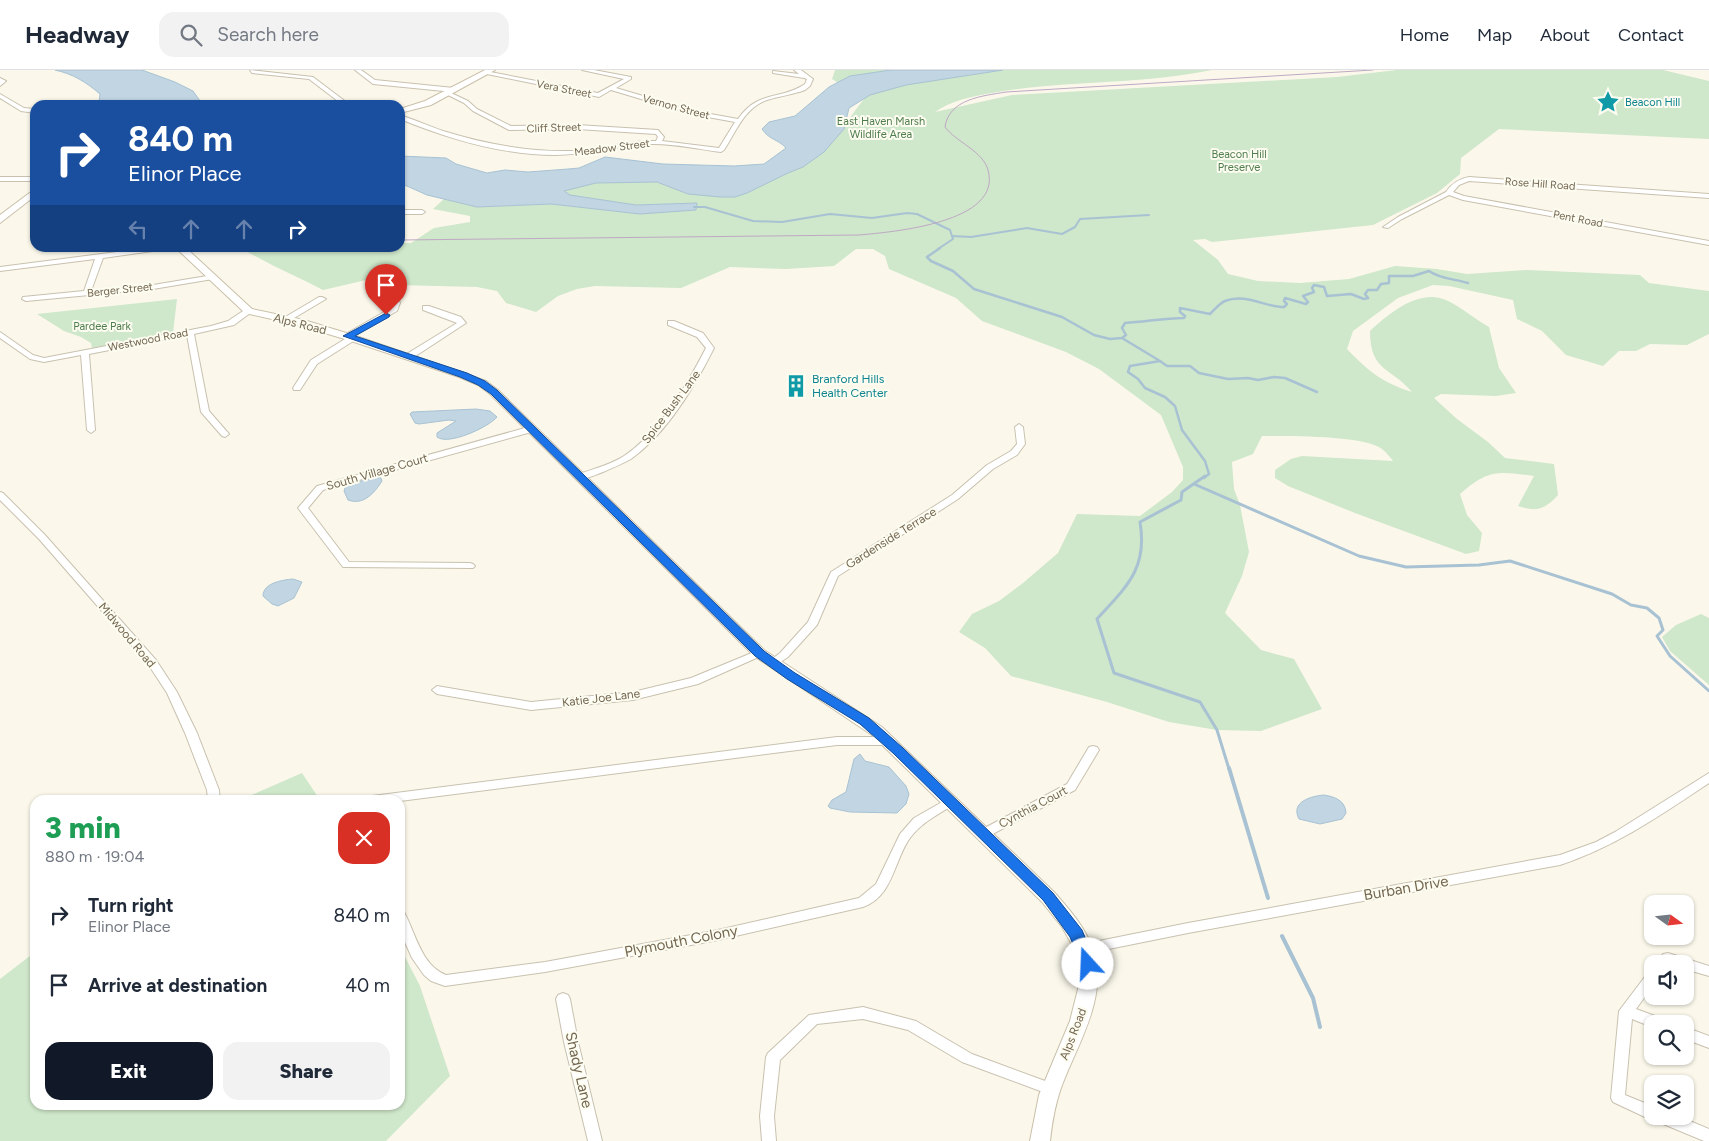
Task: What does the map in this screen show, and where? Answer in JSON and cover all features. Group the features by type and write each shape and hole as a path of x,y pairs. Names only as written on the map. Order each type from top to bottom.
{"street":[{"path":"358,70 373,82 451,91"},
{"path":"585,70 629,78 613,89"},
{"path":"796,70 805,76"},
{"path":"252,71 311,78 340,100"},
{"path":"405,110 421,106 488,72"},
{"name":"Vera Street","path":"488,72 599,95 613,89"},
{"path":"775,72 805,76"},
{"name":"Meadow Street","path":"405,119 462,140 539,151 573,153 658,142 721,150 748,110 760,100 806,88 810,83 810,79 805,76"},
{"path":"0,80 3,81 0,84"},
{"name":"Vernon Street","path":"613,89 693,113 740,122"},
{"name":"Cliff Street","path":"451,91 474,110 509,128 577,127 658,132 661,137 658,142"},
{"path":"0,96 23,110 30,111"},
{"path":"0,179 30,179"},
{"name":"Rose Hill Road","path":"1386,227 1449,193 1457,184 1469,179 1709,196"},
{"name":"Pent Road","path":"1449,193 1469,199 1709,243"},
{"path":"0,220 30,196"},
{"path":"405,212 422,212"},
{"path":"86,257 89,252"},
{"path":"0,269 126,252"},
{"path":"185,252 249,311"},
{"path":"87,293 100,255"},
{"name":"Berger Street","path":"26,299 153,287 213,277"},
{"path":"297,388 314,362 394,309 396,303 393,296"},
{"path":"286,319 322,299"},
{"path":"408,357 462,323 458,319 426,308"},
{"name":"Alps Road","path":"249,311 350,337 482,383 494,392 766,658 864,721 888,741 1048,896 1065,917 1084,949 1088,964 1089,982 1083,1012 1051,1089 1043,1115 1040,1141"},
{"name":"Westwood Road","path":"0,334 30,357 44,360 223,326 249,311"},
{"name":"Spice Bush Lane","path":"580,477 626,458 644,444 699,371 710,348 700,335 671,322"},
{"path":"190,332 205,412 225,434"},
{"path":"85,352 91,430"},
{"name":"Gardenside Terrace","path":"766,658 784,655 813,623 834,574 955,497 990,467 1014,453 1021,444 1019,427"},
{"name":"South Village Court","path":"470,566 346,565 303,508 320,488 532,429"},
{"name":"Midwood Road","path":"0,495 37,532 152,662 172,692 191,733 214,795"},
{"name":"Katie Joe Lane","path":"437,690 531,706 633,696 766,658"},
{"path":"405,796 837,741 888,741"},
{"name":"Cynthia Court","path":"983,834 1071,787 1093,750"},
{"name":"Burban Drive","path":"1084,949 1198,926 1560,860 1584,853 1622,835 1709,777"},
{"name":"Plymouth Colony","path":"405,926 426,970 435,978 444,981 545,967 718,935 863,902 881,888 904,837 918,821 949,802"},
{"path":"1694,968 1709,971"},
{"path":"1644,988 1626,1011 1618,1098 1644,1109"},
{"name":"Shady Lane","path":"563,999 571,1042 595,1141"},
{"path":"1626,1011 1644,1018"},
{"path":"769,1141 767,1116 773,1058 814,1018 863,1013 911,1025 967,1058 1051,1089"},
{"path":"1694,1036 1709,1042"},
{"path":"1683,1125 1709,1136"}],"green space":[{"path":"835,70 1212,70 1157,78 1046,86 992,93 955,102 935,112 1012,95 1337,77 1397,70 1663,70 1709,81 1709,139 1499,129 1461,158 1460,174 1437,193 1373,225 1212,242 1205,239 1193,240 1218,260 1228,274 1258,281 1300,283 1349,279 1395,266 1437,269 1467,274 1527,270 1640,275 1649,283 1709,291 1709,334 1687,345 1650,344 1636,351 1619,351 1603,366 1566,355 1542,331 1517,319 1513,300 1449,286 1433,285 1398,298 1353,331 1347,349 1376,375 1393,385 1412,392 1378,362 1371,344 1370,331 1377,324 1415,300 1425,297 1436,297 1452,303 1489,327 1499,368 1516,393 1496,396 1441,394 1434,398 1505,458 1554,464 1558,495 1544,507 1530,509 1518,506 1534,476 1502,473 1486,476 1478,480 1460,494 1467,515 1482,533 1479,551 1466,554 1355,513 1288,486 1275,478 1275,470 1291,459 1302,456 1393,461 1382,449 1373,444 1343,439 1306,436 1262,436 1253,454 1232,462 1234,489 1240,505 1249,552 1242,576 1225,613 1261,650 1294,659 1322,709 1261,731 1217,730 1169,722 1107,702 1011,676 985,648 959,632 972,614 999,601 1058,553 1077,514 1140,516 1172,492 1183,480 1183,467 1161,415 1099,369 1066,352 982,321 956,298 889,269 885,256 873,249 856,249 834,266 786,269 730,267 681,288 595,286 577,289 558,296 536,312 506,303 497,291 477,287 396,285 366,280 323,290 248,252 405,252 405,243 411,243 434,228 470,222 470,216 433,209 444,199 477,207 551,204 640,214 697,203 636,205 569,195 564,190 596,183 657,182 688,194 788,173 801,167 822,152 864,99 832,79"},
{"name":"Pardee Park","path":"177,299 173,333 92,348 91,343 64,331 37,314"},
{"path":"1701,614 1709,618 1709,685 1670,651 1662,637 1676,625"},
{"path":"302,773 317,795 251,795"},
{"path":"30,956 30,1110 405,1110 405,957 420,986 450,1076 386,1141 0,1141 0,979"}],"water":[{"path":"55,70 142,70 193,91 199,100 99,100 100,94 90,86"},
{"path":"891,70 1003,70 906,85 870,95 849,108 844,129 824,152 803,167 735,197 688,194 657,182 596,183 564,191 570,195 636,205 697,203 696,210 640,214 551,204 477,207 427,195 405,185 405,156 446,158 456,164 487,173 505,170 528,172 579,168 605,157 663,164 734,166 764,164 786,148 762,129 769,122 795,116 829,87 850,76"},
{"path":"476,409 490,411 497,417 486,426 450,439 437,437 437,433 456,421 449,420 419,424 415,423 410,414 412,412"},
{"path":"376,477 381,478 382,481 368,497 359,501 348,500 344,491 346,485"},
{"path":"293,579 302,582 294,598 278,606 272,604 263,596 266,588 270,585 279,581"},
{"path":"860,754 865,761 889,767 906,786 909,794 906,804 897,813 850,812 828,806 832,800 846,792 854,759"},
{"path":"1324,795 1336,798 1342,802 1346,813 1342,819 1320,824 1299,819 1297,808 1303,801"}],"waterway":[{"path":"694,207 705,207 753,221 782,222 830,214 872,218 907,213 917,214 950,230 952,236"},
{"path":"952,236 971,237 1027,228 1062,234 1075,227 1080,219 1149,215"},
{"path":"938,249 953,239 952,236"},
{"path":"940,248 927,257 931,261 953,271 974,289 1062,317 1094,335 1110,339 1122,338"},
{"path":"1122,338 1126,335 1122,328 1125,323 1184,318 1185,316 1180,312 1180,308 1210,314 1223,302 1232,299 1247,299 1284,307 1287,304 1284,301 1285,298 1306,304 1308,302 1303,296 1314,292 1312,288 1314,285 1324,287 1327,296 1351,294 1364,299 1368,298 1365,294 1368,290 1377,290 1381,284 1389,283 1389,276 1413,276 1429,271 1433,274 1468,283"},
{"path":"1122,338 1160,361"},
{"path":"1160,361 1167,366 1190,366 1199,373 1228,379 1248,378 1258,380 1274,377 1285,378 1317,392"},
{"path":"1160,361 1130,366 1128,372 1138,379 1145,388 1165,397 1175,406 1182,430 1205,461 1209,474 1204,478"},
{"path":"1205,476 1182,492 1181,500 1140,522 1142,538 1138,565 1125,587 1097,619 1114,673 1200,702 1217,730 1229,769"},
{"path":"1194,484 1359,556 1406,567 1479,565 1510,561 1612,594 1631,605 1647,608 1659,618 1663,630 1657,636 1670,656 1709,691"},
{"path":"1229,768 1268,898"},
{"path":"1282,936 1313,998 1320,1027"}],"tram line":[{"path":"405,240 859,235 918,227 962,213 979,202 988,188 988,170 981,157 945,127 953,110 968,100 1006,92 1373,70"}],"place":[{"name":"Beacon Hill","path":"1608,102"},
{"name":"Branford Hills Health Center","path":"796,386"}],"route":[{"path":"386,315 348,336 472,378 494,392 760,653 791,676 864,721 899,751 949,802 1048,896 1076,934 1084,949 1088,964"}],"park label":[{"name":"East Haven Marsh Wildlife Area","path":"881,127"},
{"name":"Beacon Hill Preserve","path":"1239,160"}]}
